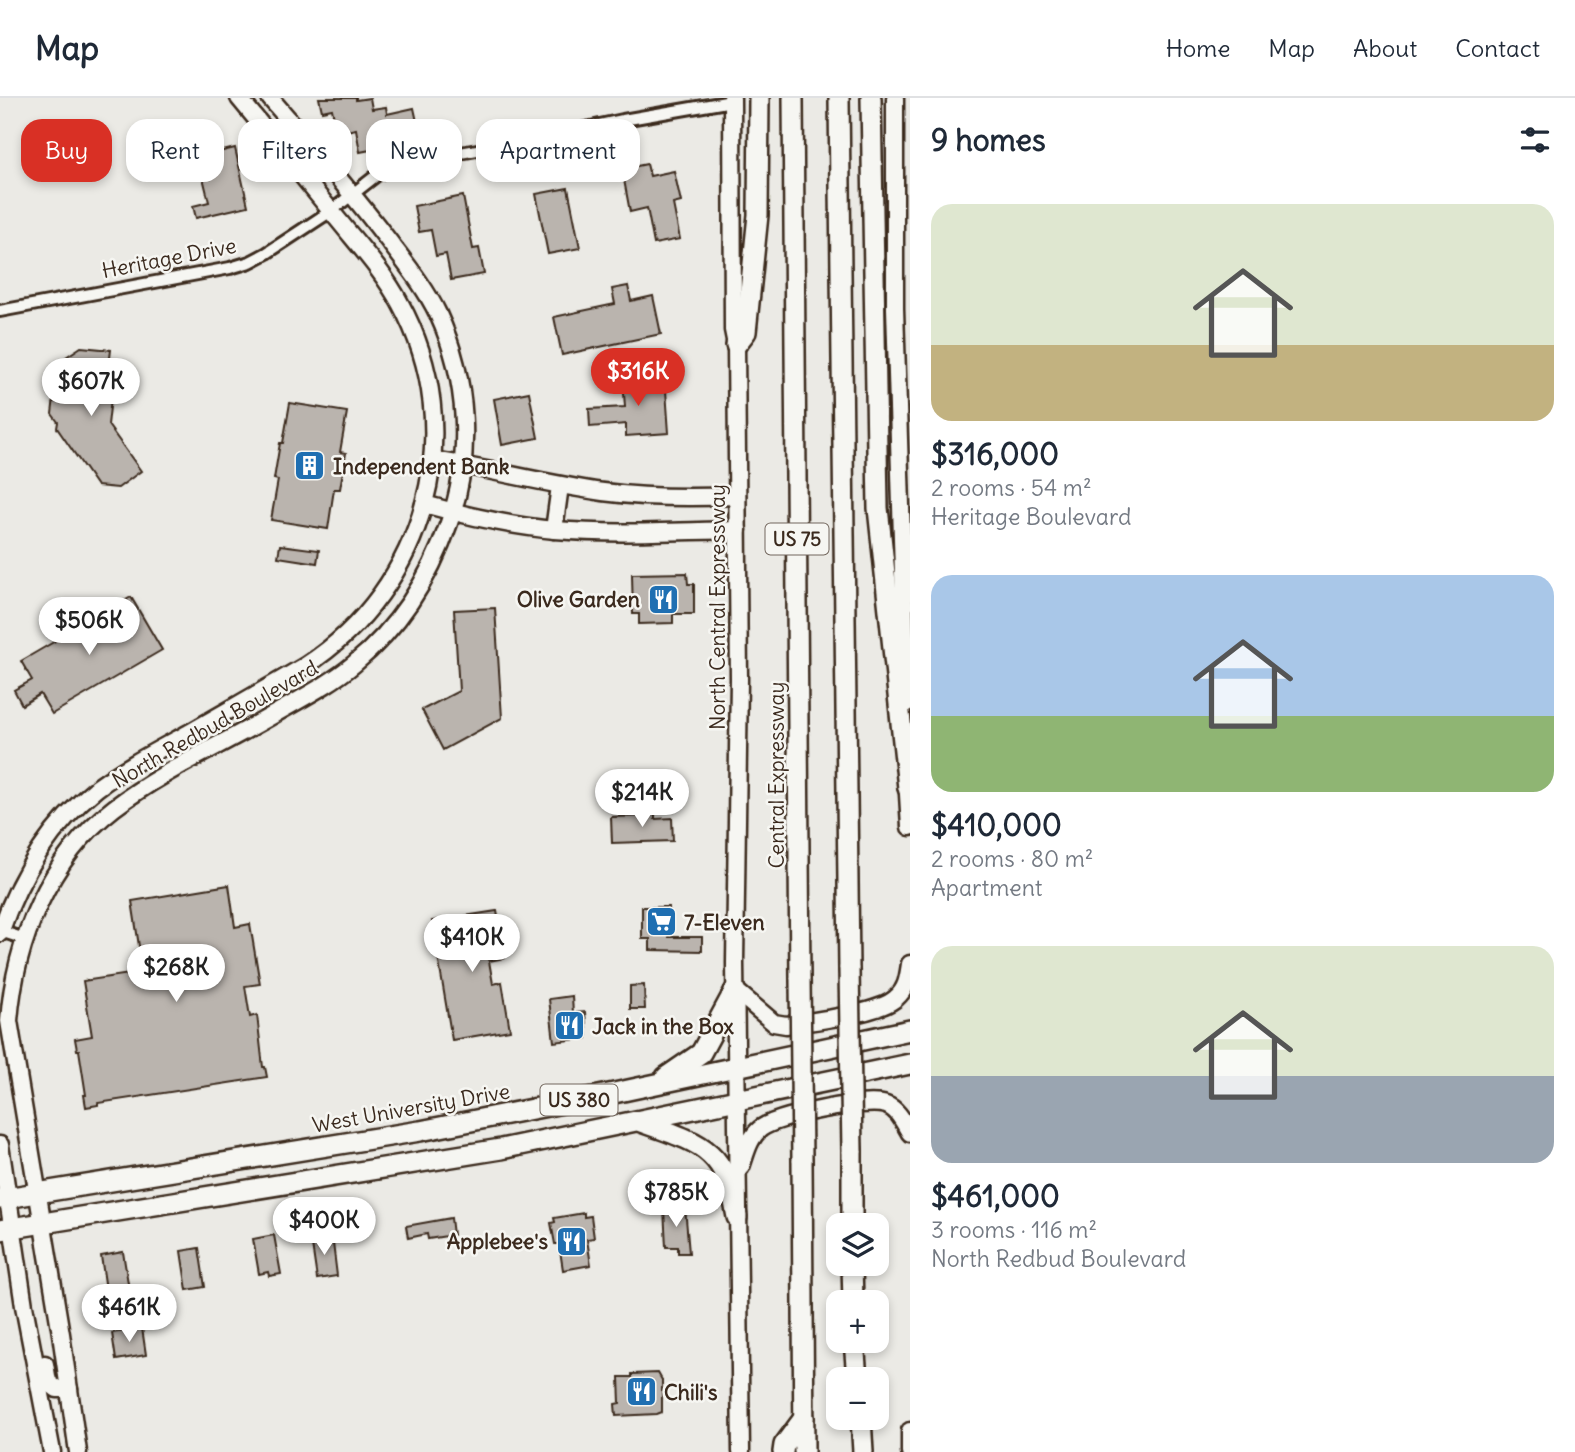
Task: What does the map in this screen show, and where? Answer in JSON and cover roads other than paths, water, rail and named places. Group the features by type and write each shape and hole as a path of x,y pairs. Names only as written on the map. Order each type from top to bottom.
{"highway":[{"path":"736,345 746,332 758,215 759,98"},
{"name":"Central Expressway","path":"793,98 804,1452"},
{"name":"US 75","path":"839,98 852,1213"},
{"path":"870,98 878,508 908,788"},
{"path":"655,1084 701,1053 735,990"},
{"name":"West University Drive","path":"3,1199 420,1130 910,1030"},
{"name":"US 380","path":"6,1229 501,1149 910,1064"},
{"path":"640,1122 687,1138 712,1154 724,1170 732,1190 737,1217"},
{"path":"783,1452 784,1445 804,1418"},
{"path":"853,1430 854,1452"},
{"path":"861,1430 863,1452"}],"street":[{"name":"North Redbud Boulevard","path":"0,932 15,895 40,850 69,815 98,788 305,666 353,629 384,592 401,565 424,503 433,460 433,421 429,383 416,336 391,287 239,98"},
{"name":"North Redbud Boulevard","path":"78,1452 9,1021 15,969 24,939 43,894 76,846 100,819 149,785 326,684 368,651 393,625 418,591 437,553 453,512 463,465 462,402 455,362 448,339 422,287 353,194 270,98"},
{"path":"895,98 895,308 910,827"},
{"name":"Heritage Drive","path":"0,311 238,266 267,253 331,211 382,172 400,164 732,100"},
{"name":"North Central Expressway","path":"732,100 739,679 735,990 741,1452"},
{"path":"433,460 560,485 651,497 737,496"},
{"path":"554,530 560,485"},
{"path":"424,503 514,525 554,530 738,530"},
{"path":"0,932 24,939"},
{"path":"735,990 774,1023 786,1025 887,1005 902,992 910,964"},
{"path":"737,1181 752,1138 759,1130 774,1122 858,1102 878,1103 888,1105 894,1110 910,1133"},
{"path":"0,1145 6,1229 52,1452"},
{"path":"24,1306 41,1339 48,1382 57,1390 69,1389"},
{"path":"910,1431 910,1452"}],"place":[{"name":"Independent Bank","path":"310,466"},
{"name":"Olive Garden","path":"663,599"},
{"name":"7-Eleven","path":"661,922"},
{"name":"Jack in the Box","path":"569,1026"},
{"name":"Applebee's","path":"571,1241"},
{"name":"Chili's","path":"641,1392"}]}
